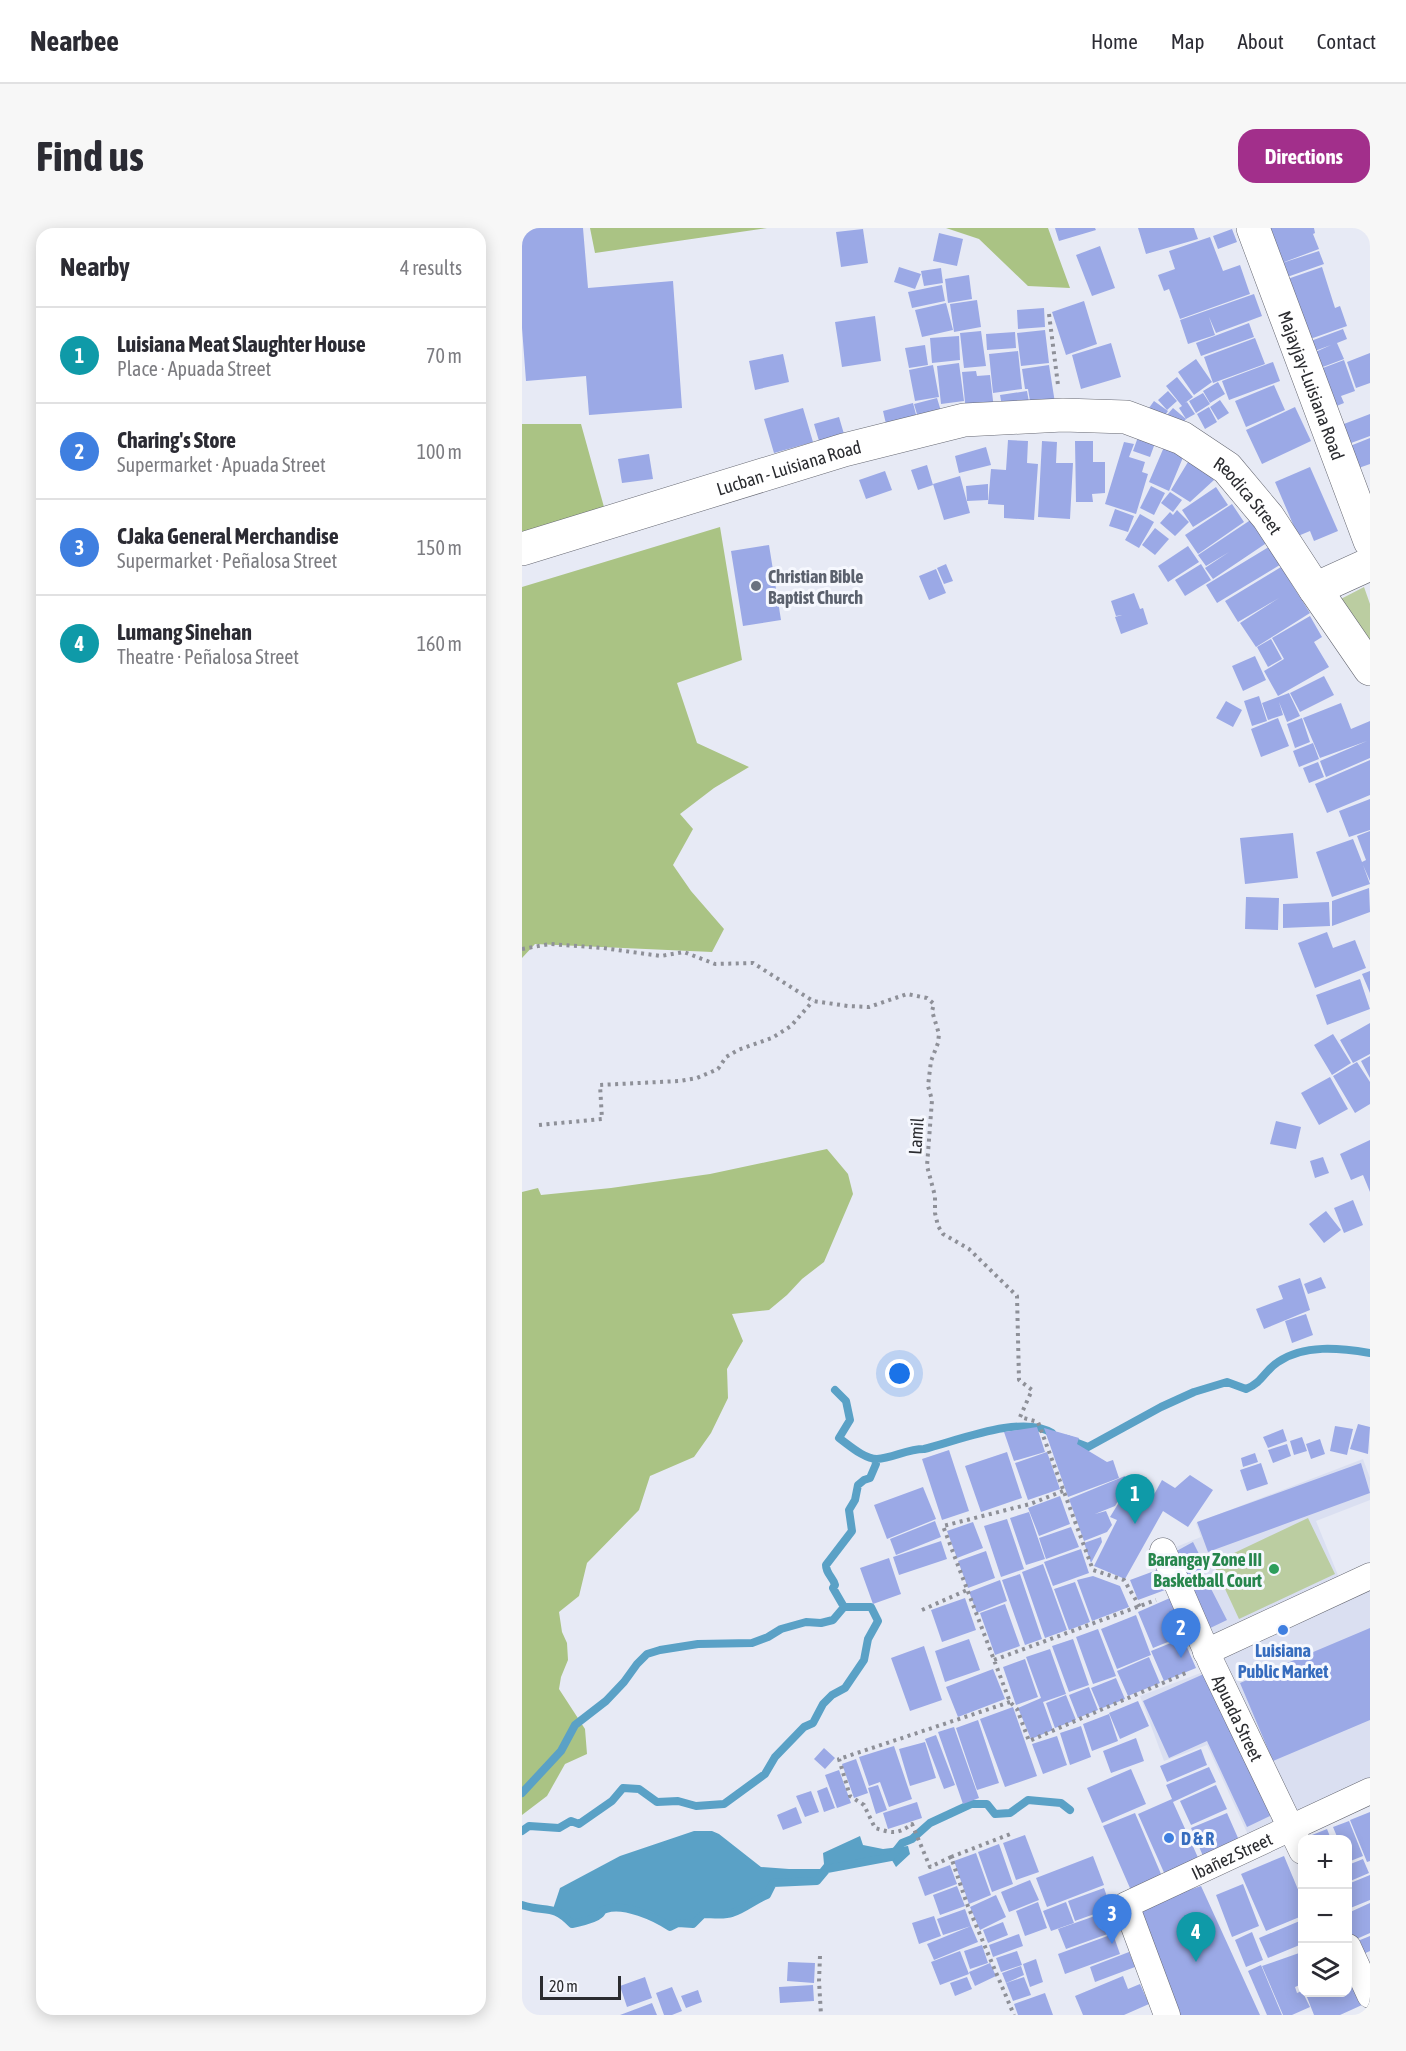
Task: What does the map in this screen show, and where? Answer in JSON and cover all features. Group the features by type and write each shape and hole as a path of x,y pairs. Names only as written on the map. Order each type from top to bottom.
{"main road":[{"name":"Majayjay-Luisiana Road","path":"1253,228 1370,542"},
{"name":"Lucban - Luisiana Road","path":"522,549 844,450 964,420 1063,416"},
{"name":"Reodica Street","path":"1063,416 1126,417 1182,438 1227,468 1268,517 1370,669"},
{"path":"1315,589 1370,564"}],"street":[{"name":"Apuada Street","path":"1163,1551 1208,1657 1298,1842"},
{"path":"1208,1657 1370,1576"},
{"name":"Ibañez Street","path":"1167,2015 1126,1905 1370,1791"},
{"path":"1352,1957 1370,1995"}],"path":[{"path":"1049,314 1063,416"},
{"name":"Lamil","path":"522,949 550,944 661,956 684,952 715,964 753,963 813,1001 869,1007 907,994 927,998 934,1004 932,1011 939,1034 931,1061 928,1086 932,1100 927,1166 935,1196 938,1226 943,1234 969,1249 1017,1296 1019,1380 1032,1390 1020,1417 1038,1422 1093,1570 1124,1580 1140,1607"},
{"path":"539,1125 602,1119 600,1085 680,1081 697,1078 718,1069 726,1057 738,1050 772,1038 791,1026 813,1001"},
{"path":"1063,1491 1030,1504 943,1527 1010,1702 1017,1709 1029,1741 1208,1657"},
{"path":"922,1610 967,1590"},
{"path":"994,1660 1179,1592"},
{"path":"1010,1702 839,1760 850,1796 864,1805 875,1828 890,1832 902,1831 912,1824 930,1867 1013,1833"},
{"path":"951,1857 967,1904 1014,2015"},
{"path":"820,1956 821,2015"}],"shaded area":[{"name":"Luisiana Public Market","path":"1363,1459 1370,1478 1370,1500 1316,1521 1344,1590 1370,1578 1370,1785 1250,1839 1207,1745 1164,1761 1140,1696 1211,1669 1166,1551 1201,1537 1196,1523"}],"green space":[{"path":"590,228 767,228 595,253"},
{"path":"946,228 1048,228 1070,288 1028,286 979,239"},
{"path":"522,424 581,424 609,525 522,551"},
{"path":"720,527 742,660 677,683 697,743 749,767 714,788 680,814 693,829 673,865 691,891 724,929 712,952 535,944 522,958 522,587"},
{"path":"1364,587 1370,604 1370,661 1335,602"},
{"path":"827,1149 848,1174 853,1194 824,1262 769,1310 732,1314 743,1341 727,1369 728,1398 711,1433 694,1457 650,1476 639,1510 587,1563 579,1596 559,1612 562,1632 567,1643 568,1660 559,1689 585,1729 587,1754 565,1764 547,1796 522,1815 522,1192 538,1188 541,1195 611,1188 710,1174"},
{"name":"Barangay Zone III Basketball Court","path":"1308,1518 1335,1574 1239,1619 1213,1563"}],"water":[{"path":"694,1831 712,1831 719,1834 761,1867 820,1869 824,1864 823,1853 860,1836 863,1845 883,1849 908,1846 910,1854 896,1867 890,1857 827,1869 817,1881 773,1883 767,1895 741,1909 726,1914 703,1914 693,1924 678,1923 670,1927 630,1909 613,1908 603,1910 599,1915 587,1921 572,1924 564,1915 553,1909 560,1888 620,1856"}],"building":[{"path":"522,228 583,228 588,288 673,281 682,408 589,415 586,376 526,381 522,328"},
{"path":"1055,228 1095,228 1096,230 1059,241"},
{"path":"1138,228 1194,228 1198,239 1146,254"},
{"path":"1269,228 1314,228 1315,233 1313,234 1319,249 1279,264 1319,251 1324,264 1273,282"},
{"path":"863,229 868,263 841,267 836,232"},
{"path":"1232,229 1237,242 1218,249 1213,236"},
{"path":"939,233 963,239 957,266 933,261"},
{"path":"1210,237 1223,271 1240,265 1250,294 1180,319 1169,289 1164,291 1158,275 1175,269 1169,251"},
{"path":"1100,246 1115,288 1092,296 1076,255"},
{"path":"899,267 921,274 915,289 894,282"},
{"path":"1322,267 1335,308 1340,306 1347,326 1296,344 1276,283"},
{"path":"941,268 943,283 924,286 921,271"},
{"path":"969,275 972,299 948,303 945,279"},
{"path":"942,285 945,301 912,308 908,292"},
{"path":"1254,294 1262,316 1216,333 1209,317 1215,335 1188,344 1180,320"},
{"path":"977,300 981,327 954,332 950,304"},
{"path":"1084,301 1097,344 1066,355 1052,312"},
{"path":"946,303 953,330 922,337 915,310"},
{"path":"1044,308 1045,327 1018,329 1017,310"},
{"path":"875,316 881,361 842,367 835,322"},
{"path":"1249,323 1254,337 1201,356 1196,343"},
{"path":"1343,329 1347,339 1337,343 1344,359 1320,368 1313,353 1331,345 1304,355 1300,345"},
{"path":"1045,330 1049,363 1021,366 1017,333"},
{"path":"981,331 986,366 964,368 960,333"},
{"path":"1015,332 1016,348 987,350 986,334"},
{"path":"959,336 960,360 932,363 930,338"},
{"path":"1255,338 1265,364 1213,383 1204,357"},
{"path":"1111,343 1121,377 1081,389 1072,355"},
{"path":"925,345 928,365 909,368 905,348"},
{"path":"1018,351 1022,389 993,393 989,354"},
{"path":"1370,353 1370,383 1356,388 1347,362"},
{"path":"783,354 789,382 755,390 749,361"},
{"path":"1196,359 1212,382 1194,395 1178,372"},
{"path":"1344,360 1355,391 1341,396 1344,403 1329,409 1315,371"},
{"path":"1273,362 1280,381 1229,400 1222,381"},
{"path":"959,363 964,401 941,404 937,366"},
{"path":"933,365 939,397 915,401 909,370"},
{"path":"1049,365 1055,403 1031,407 1022,369"},
{"path":"976,371 977,376 990,375 994,409 966,412 962,372"},
{"path":"1177,377 1193,397 1185,403 1187,402 1195,414 1186,419 1179,408 1182,406 1166,386"},
{"path":"1218,382 1225,394 1210,403 1203,391"},
{"path":"1274,385 1285,410 1246,427 1235,401"},
{"path":"1027,391 1030,408 1003,412 1000,395"},
{"path":"1168,391 1177,401 1167,410 1158,400"},
{"path":"1203,393 1210,404 1196,413 1189,401"},
{"path":"937,398 944,421 921,428 914,404"},
{"path":"1220,400 1229,413 1218,420 1210,407"},
{"path":"1154,401 1168,411 1158,425 1144,415"},
{"path":"913,403 920,430 889,437 883,411"},
{"path":"1209,407 1217,422 1205,429 1197,414"},
{"path":"1295,407 1311,441 1262,464 1246,430"},
{"path":"803,408 813,442 774,453 764,419"},
{"path":"1173,408 1186,419 1177,430 1160,423"},
{"path":"1370,414 1370,436 1343,446 1336,427"},
{"path":"839,417 844,434 819,441 814,424"},
{"path":"1138,437 1155,443 1150,457 1133,451"},
{"path":"1370,438 1370,464 1353,470 1345,448"},
{"path":"1008,440 1028,441 1027,463 1038,464 1034,520 1004,518 1004,505 988,504 991,469 1006,470"},
{"path":"1042,441 1057,442 1056,463 1073,463 1070,519 1038,517"},
{"path":"1075,441 1093,441 1093,462 1105,462 1105,493 1092,494 1093,502 1076,502"},
{"path":"1124,442 1134,444 1129,457 1145,462 1142,472 1148,474 1136,514 1105,504"},
{"path":"986,447 991,465 959,473 955,456"},
{"path":"1164,447 1184,455 1169,491 1149,482"},
{"path":"649,454 653,479 622,483 618,459"},
{"path":"1188,462 1214,480 1190,502 1171,490"},
{"path":"927,465 933,485 918,490 911,470"},
{"path":"1310,467 1338,531 1314,541 1310,531 1298,536 1275,482"},
{"path":"885,471 892,490 866,499 859,480"},
{"path":"960,476 970,513 944,520 933,484"},
{"path":"988,484 988,500 967,501 966,486"},
{"path":"1151,486 1165,493 1154,515 1140,508"},
{"path":"1216,487 1228,505 1193,527 1182,510"},
{"path":"1170,492 1182,500 1173,512 1161,503"},
{"path":"1232,504 1244,522 1198,554 1185,535"},
{"path":"1115,509 1134,516 1128,532 1109,526"},
{"path":"1177,510 1189,522 1175,536 1160,523 1170,512 1173,515"},
{"path":"1140,514 1154,522 1139,548 1125,540"},
{"path":"1252,519 1268,542 1213,579 1205,568 1229,552 1206,566 1198,555"},
{"path":"1155,528 1169,539 1155,555 1142,545"},
{"name":"Christian Bible Baptist Church","path":"769,545 781,620 743,626 731,551"},
{"path":"1272,545 1283,563 1217,603 1206,585"},
{"path":"1188,546 1199,562 1168,582 1158,566"},
{"path":"946,564 953,581 944,584 937,568"},
{"path":"1201,564 1211,580 1185,596 1175,580"},
{"path":"1281,567 1310,613 1256,647 1240,623 1279,598 1238,622 1225,601"},
{"path":"936,569 946,593 929,600 919,576"},
{"path":"1134,593 1140,609 1143,608 1148,624 1121,634 1115,617 1122,615 1116,616 1111,601"},
{"path":"1310,616 1322,637 1314,642 1329,667 1278,696 1264,671 1284,659 1272,638"},
{"path":"1271,639 1282,659 1268,667 1257,647"},
{"path":"1255,656 1266,680 1243,691 1232,666"},
{"path":"1324,676 1334,695 1300,712 1290,693"},
{"path":"1289,693 1300,716 1287,722 1279,702 1283,715 1268,720 1262,703"},
{"path":"1259,696 1267,721 1252,726 1244,701"},
{"path":"1226,701 1242,710 1233,727 1216,718"},
{"path":"1341,703 1351,729 1370,721 1370,758 1326,777 1320,761 1367,741 1320,758 1303,718"},
{"path":"1278,718 1289,746 1261,757 1251,729"},
{"path":"1302,718 1310,742 1295,748 1287,724"},
{"path":"1313,743 1319,759 1299,767 1293,751"},
{"path":"1370,760 1370,795 1327,813 1315,784"},
{"path":"1318,762 1324,777 1309,783 1303,768"},
{"path":"1370,799 1370,830 1349,837 1339,811"},
{"path":"1370,831 1370,881 1363,865 1370,884 1332,897 1316,852 1353,839 1362,862 1366,860 1357,836"},
{"path":"1293,833 1298,878 1245,884 1240,838"},
{"path":"1369,888 1370,912 1332,926 1332,901"},
{"path":"1246,897 1279,898 1278,930 1245,929"},
{"path":"1329,902 1330,926 1283,928 1283,904"},
{"path":"1327,932 1333,948 1355,940 1366,968 1315,988 1298,943"},
{"path":"1370,971 1370,993 1362,974"},
{"path":"1360,979 1370,1009 1327,1025 1316,995"},
{"path":"1370,1023 1370,1054 1353,1063 1340,1040"},
{"path":"1333,1034 1351,1063 1332,1075 1314,1045"},
{"path":"1370,1056 1370,1078 1361,1061"},
{"path":"1357,1062 1370,1082 1370,1104 1355,1113 1333,1076"},
{"path":"1330,1077 1348,1109 1319,1125 1301,1093"},
{"path":"1276,1121 1301,1127 1296,1149 1270,1144"},
{"path":"1370,1140 1370,1192 1363,1175 1351,1180 1340,1154"},
{"path":"1323,1157 1329,1173 1315,1178 1310,1161"},
{"path":"1353,1200 1363,1225 1344,1233 1334,1208"},
{"path":"1326,1211 1341,1230 1324,1243 1309,1224"},
{"path":"1321,1277 1326,1288 1308,1294 1304,1284"},
{"path":"1300,1278 1310,1310 1264,1329 1256,1309 1283,1299 1278,1286"},
{"path":"1306,1314 1313,1335 1292,1343 1285,1321"},
{"path":"1358,1424 1370,1427 1368,1454 1350,1449"},
{"path":"1335,1426 1353,1429 1347,1455 1330,1451"},
{"path":"1037,1427 1045,1452 1014,1461 1004,1432"},
{"path":"1044,1428 1079,1438 1077,1444 1107,1462 1113,1460 1119,1478 1068,1497"},
{"path":"1283,1429 1287,1441 1268,1448 1263,1437"},
{"path":"1302,1437 1307,1451 1294,1455 1290,1441"},
{"path":"1320,1439 1325,1454 1311,1459 1306,1444"},
{"path":"1287,1444 1291,1456 1273,1463 1268,1450"},
{"path":"949,1450 969,1511 942,1520 922,1459"},
{"path":"1007,1452 1022,1498 981,1512 965,1466"},
{"path":"1047,1452 1060,1489 1028,1500 1015,1463"},
{"path":"1255,1453 1258,1462 1243,1467 1241,1458"},
{"path":"1261,1463 1268,1484 1247,1491 1240,1470"},
{"path":"1361,1463 1370,1493 1208,1552 1197,1522"},
{"path":"1190,1475 1213,1490 1188,1527 1163,1511 1125,1579 1094,1566 1117,1520 1110,1517 1129,1486 1151,1500 1162,1480 1175,1488"},
{"path":"1125,1476 1128,1485 1115,1506 1095,1514 1106,1511 1112,1525 1107,1532 1084,1541 1069,1499"},
{"path":"923,1487 936,1519 887,1539 874,1505"},
{"path":"1060,1496 1070,1524 1039,1536 1028,1508"},
{"path":"1029,1512 1045,1559 1026,1565 1010,1518"},
{"path":"1007,1519 1024,1569 1001,1577 984,1526"},
{"path":"935,1521 941,1537 896,1555 890,1539"},
{"path":"973,1522 983,1548 957,1558 947,1531"},
{"path":"1071,1527 1079,1547 1046,1559 1039,1538"},
{"path":"1101,1537 1102,1542 1091,1563 1084,1543"},
{"path":"941,1541 947,1559 899,1575 893,1557"},
{"path":"1193,1542 1206,1568 1185,1578 1173,1553"},
{"path":"1081,1549 1089,1573 1053,1586 1044,1562"},
{"path":"986,1551 995,1578 968,1588 958,1561"},
{"path":"889,1558 901,1594 873,1604 860,1568"},
{"path":"1043,1564 1067,1630 1045,1638 1022,1572"},
{"path":"1157,1570 1165,1590 1138,1600 1130,1580"},
{"path":"1020,1574 1042,1639 1025,1645 1002,1580"},
{"path":"1204,1575 1227,1620 1204,1631 1181,1587"},
{"path":"1093,1576 1120,1586 1129,1607 1092,1621 1077,1580"},
{"path":"1000,1580 1007,1601 977,1613 969,1592"},
{"path":"1075,1582 1090,1622 1069,1630 1054,1589"},
{"path":"965,1598 976,1630 942,1642 931,1610"},
{"path":"1170,1598 1185,1635 1153,1648 1138,1612"},
{"path":"1005,1604 1020,1646 995,1655 980,1613"},
{"path":"1136,1615 1151,1655 1117,1669 1101,1629"},
{"path":"1370,1628 1370,1720 1273,1761 1240,1683"},
{"path":"1098,1629 1116,1676 1093,1684 1076,1637"},
{"path":"1183,1638 1196,1668 1164,1681 1151,1651"},
{"path":"969,1639 980,1670 945,1682 935,1651"},
{"path":"1073,1639 1089,1685 1069,1692 1052,1646"},
{"path":"924,1646 942,1700 910,1711 891,1658"},
{"path":"1050,1649 1066,1694 1043,1702 1053,1730 1031,1739 1018,1708 1041,1698 1026,1657"},
{"path":"1149,1657 1160,1683 1128,1696 1117,1671"},
{"path":"1025,1659 1038,1697 1016,1705 1003,1667"},
{"path":"993,1669 1005,1699 958,1717 946,1687"},
{"path":"1206,1673 1272,1815 1247,1827 1207,1741 1169,1758 1143,1701"},
{"path":"1116,1678 1125,1699 1100,1709 1091,1688"},
{"path":"1089,1687 1098,1710 1078,1718 1069,1695"},
{"path":"1066,1695 1076,1720 1055,1728 1046,1703"},
{"path":"1138,1701 1149,1726 1120,1739 1109,1713"},
{"path":"1013,1707 1037,1776 1005,1787 980,1719"},
{"path":"1109,1714 1118,1741 1092,1751 1083,1724"},
{"path":"978,1720 999,1783 977,1790 956,1728"},
{"path":"1081,1726 1091,1757 1070,1765 1060,1733"},
{"path":"954,1727 979,1798 963,1804 938,1732"},
{"path":"936,1735 955,1785 944,1789 925,1739"},
{"path":"1057,1736 1067,1765 1043,1774 1032,1744"},
{"path":"1136,1738 1144,1761 1111,1773 1103,1751"},
{"path":"925,1742 936,1778 910,1786 899,1749"},
{"path":"894,1746 912,1799 889,1807 880,1782 869,1786 859,1757"},
{"path":"824,1748 835,1758 825,1769 814,1759"},
{"path":"1201,1749 1207,1765 1167,1782 1160,1766"},
{"path":"856,1759 868,1793 854,1798 842,1764"},
{"name":"D & R","path":"1209,1767 1216,1782 1173,1802 1200,1862 1166,1877 1138,1814 1172,1799 1166,1785"},
{"path":"1131,1769 1146,1804 1102,1823 1087,1788"},
{"path":"839,1770 851,1803 837,1808 825,1775"},
{"path":"878,1785 887,1810 876,1814 868,1788"},
{"path":"1216,1785 1227,1809 1191,1825 1180,1801"},
{"path":"827,1787 835,1808 824,1812 817,1791"},
{"path":"811,1791 819,1812 805,1817 796,1796"},
{"path":"917,1802 922,1818 888,1829 883,1813"},
{"path":"796,1807 802,1823 783,1830 777,1815"},
{"path":"1370,1812 1370,1861 1367,1862 1350,1820"},
{"path":"1135,1813 1164,1881 1133,1895 1103,1826"},
{"path":"1227,1813 1242,1847 1206,1863 1191,1828"},
{"path":"1349,1821 1363,1856 1352,1860 1352,1835 1336,1835 1333,1827"},
{"path":"1327,1829 1329,1835 1312,1835"},
{"path":"1025,1835 1039,1872 1016,1880 1003,1843"},
{"path":"999,1844 1013,1884 992,1892 978,1852"},
{"path":"976,1853 991,1895 969,1904 954,1861"},
{"path":"1093,1856 1104,1885 1047,1907 1036,1878"},
{"path":"1284,1856 1298,1889 1298,1918 1266,1931 1241,1874"},
{"path":"1363,1859 1369,1873 1352,1880 1352,1863"},
{"path":"950,1865 957,1884 925,1896 918,1877"},
{"path":"1370,1875 1370,1900 1352,1907 1352,1882"},
{"path":"1030,1880 1039,1900 1009,1912 1001,1892"},
{"path":"1243,1884 1259,1926 1232,1937 1216,1895"},
{"path":"957,1886 965,1906 940,1915 933,1895"},
{"path":"1201,1886 1260,2015 1175,2015 1136,1908"},
{"path":"1104,1888 1111,1908 1075,1921 1068,1901"},
{"path":"996,1895 1006,1917 980,1930 970,1907"},
{"path":"1038,1902 1047,1928 1025,1936 1016,1911"},
{"path":"1066,1902 1074,1923 1051,1931 1043,1911"},
{"path":"1370,1903 1370,1933 1352,1941 1352,1911"},
{"path":"965,1909 971,1926 943,1935 937,1919"},
{"path":"1109,1911 1116,1931 1066,1949 1058,1929"},
{"path":"934,1916 941,1936 919,1944 912,1923"},
{"path":"1003,1922 1008,1935 988,1943 983,1930"},
{"path":"1298,1922 1298,1946 1268,1958 1259,1938"},
{"path":"971,1926 978,1942 934,1960 927,1944"},
{"path":"1252,1932 1263,1960 1246,1967 1235,1940"},
{"path":"1019,1934 1023,1946 993,1957 989,1945"},
{"path":"1113,1934 1120,1954 1065,1974 1058,1954"},
{"path":"1370,1936 1370,1951 1361,1955 1355,1942"},
{"path":"982,1945 988,1963 970,1969 964,1951"},
{"path":"960,1951 969,1974 940,1985 931,1962"},
{"path":"1017,1951 1022,1965 1001,1972 996,1958"},
{"path":"1129,1952 1135,1967 1095,1982 1090,1967"},
{"path":"1298,1953 1298,1986 1295,1987 1298,1997 1305,1997 1310,2007 1292,2015 1283,2015 1262,1966"},
{"path":"1036,1959 1043,1982 1030,1987 1023,1964"},
{"path":"788,1962 815,1963 814,1983 787,1981"},
{"path":"990,1963 996,1976 975,1986 969,1972"},
{"path":"1261,1965 1282,2015 1267,2015 1248,1971"},
{"path":"1021,1966 1024,1975 1006,1983 1002,1973"},
{"path":"1123,1976 1128,1989 1140,1984 1149,2004 1124,2015 1083,2015 1075,1996"},
{"path":"645,1977 652,1998 627,2007 620,1986"},
{"path":"967,1977 972,1989 955,1996 950,1983"},
{"path":"1024,1977 1031,1995 1013,2001 1006,1983"},
{"path":"1352,1981 1362,2005 1340,2015 1314,2015 1307,1997 1352,1997"},
{"path":"813,1985 814,2001 780,2003 779,1987"},
{"path":"672,1987 682,2011 664,2015 656,1993"},
{"path":"698,1990 702,2002 686,2008 681,1996"},
{"path":"1045,1993 1053,2015 1018,2015 1014,2004"},
{"path":"652,2003 657,2015 620,2015"}],"waterway":[{"path":"1067,1439 1088,1447 1161,1407 1194,1392 1227,1382 1246,1389 1256,1383 1278,1362 1299,1352 1335,1349 1370,1353"},
{"path":"835,1390 846,1401 850,1420 839,1438 867,1457 877,1459 1007,1428 1024,1426 1052,1433"},
{"path":"844,1607 833,1588 835,1585 826,1565 852,1531 849,1510 855,1500 858,1485 870,1478 876,1464 875,1459"},
{"path":"522,1793 561,1751 575,1725 606,1701 647,1654 698,1644 752,1643 781,1629 806,1622 821,1623 833,1620 844,1607 871,1607 878,1621 868,1639 864,1660 845,1688 832,1695 823,1704 813,1723 804,1727 775,1757 765,1774 724,1804 696,1806 678,1801 657,1802 639,1789 623,1788 612,1801 579,1824 571,1821 559,1828 529,1826 522,1831"},
{"path":"522,1905 554,1911 572,1924 587,1921 599,1915 603,1910 613,1908 630,1909 670,1927 678,1923 693,1924 703,1914 725,1914 741,1909 767,1895 773,1883 817,1881 827,1869 891,1857 902,1843 912,1839 930,1823 971,1804 987,1804 995,1814 1010,1813 1028,1800 1061,1803 1070,1810"}],"place":[{"name":"Christian Bible Baptist Church","path":"756,586"},
{"name":"Luisiana Meat Slaughter House","path":"1135,1524"},
{"name":"Barangay Zone III Basketball Court","path":"1274,1569"},
{"name":"Luisiana Public Market","path":"1283,1630"},
{"name":"Charing's Store","path":"1181,1658"},
{"name":"D & R","path":"1169,1838"},
{"name":"CJaka General Merchandise","path":"1112,1944"},
{"name":"Lumang Sinehan","path":"1196,1962"}]}
